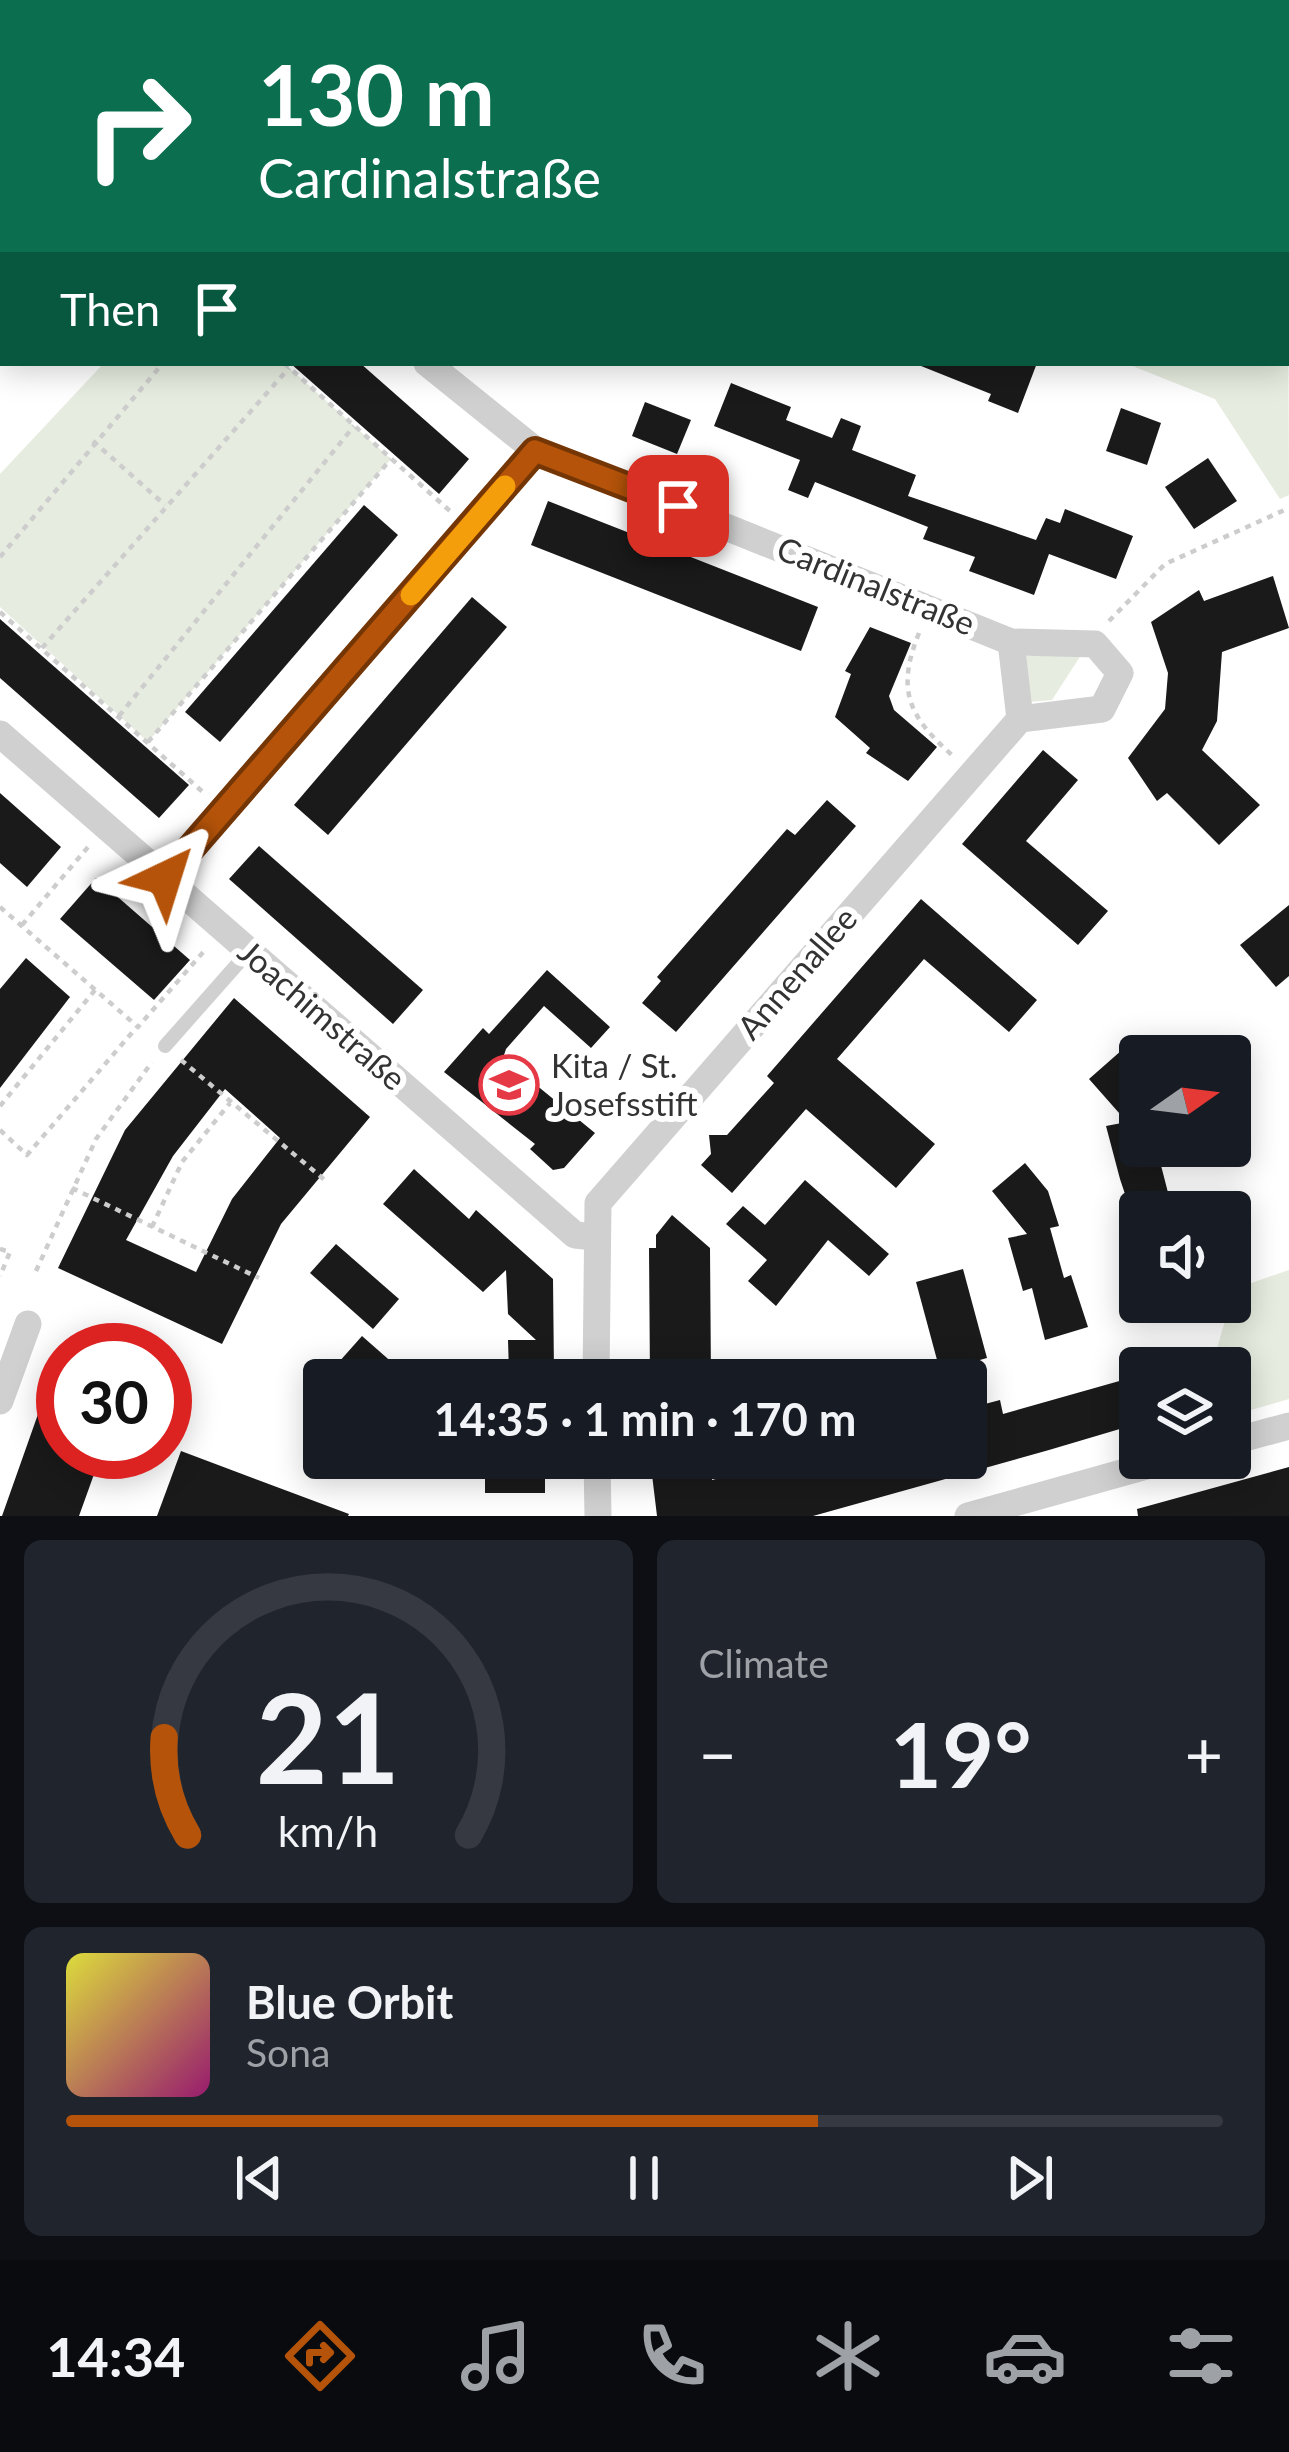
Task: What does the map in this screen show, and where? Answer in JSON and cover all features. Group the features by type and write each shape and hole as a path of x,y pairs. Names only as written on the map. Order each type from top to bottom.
{"street":[{"name":"Cardinalstraße","path":"431,366 535,451 1011,642"},
{"path":"165,878 535,451"},
{"path":"1011,642 1095,644 1120,673 1102,709 1019,719 1011,642"},
{"name":"Annenallee","path":"596,1359 598,1203 1019,719"},
{"name":"Joachimstraße","path":"0,734 575,1235 595,1237"},
{"path":"0,1401 28,1324"},
{"path":"1251,1436 1289,1426"},
{"path":"975,1515 1119,1474"},
{"path":"598,1479 598,1516"}],"lane":[{"path":"165,1046 249,951"}],"path":[{"path":"0,557 160,366"},
{"path":"42,648 286,366 449,511"},
{"path":"119,716 355,426"},
{"path":"93,441 167,507"},
{"path":"148,742 391,459"},
{"path":"1107,623 1165,563 1289,508"},
{"path":"0,612 204,793"},
{"path":"921,628 904,670 916,724 952,756"},
{"path":"22,926 88,848"},
{"path":"0,907 138,1027"},
{"path":"0,1130 27,1155 205,950"},
{"path":"0,1106 94,990"},
{"path":"36,1271 106,1124 165,1046 326,1181"},
{"path":"152,1227 182,1162 230,1103"},
{"path":"72,1188 259,1278"},
{"path":"0,1249 10,1252 0,1276"}],"shaded area":[{"path":"101,366 287,366 391,459 148,742 0,607 0,474"},
{"path":"1132,366 1288,366 1289,495 1280,499 1215,399"},
{"path":"1081,655 1052,700 1029,702 1023,656"},
{"path":"1289,1270 1289,1399 1251,1410 1251,1347 1217,1347 1224,1323 1251,1323 1251,1283"}],"building":[{"path":"293,366 363,366 469,459 439,494"},
{"path":"921,366 1036,366 1018,413 988,401 991,394"},
{"path":"731,383 791,407 786,420 832,438 841,418 861,426 852,450 916,475 908,496 1036,540 1046,518 1060,523 1065,509 1133,536 1116,579 1049,554 1034,595 969,571 975,557 923,539 928,527 815,482 808,498 788,490 800,460 714,426"},
{"path":"645,402 691,420 677,454 632,436"},
{"path":"1121,408 1161,423 1147,465 1106,451"},
{"path":"1208,458 1237,501 1194,529 1165,487"},
{"path":"548,501 818,607 801,651 531,545"},
{"path":"364,505 398,535 220,742 185,712"},
{"path":"1273,576 1289,628 1222,652 1217,721 1202,750 1260,805 1219,845 1167,793 1157,801 1128,758 1165,709 1168,673 1151,622 1199,590 1204,601"},
{"path":"472,597 507,627 328,835 294,805"},
{"path":"0,619 189,785 159,818 0,678"},
{"path":"870,627 911,643 889,696 894,710 937,747 908,781 866,753 870,748 835,717 851,674 845,671"},
{"path":"1043,750 1078,780 1026,841 1108,911 1078,945 962,844"},
{"path":"0,793 61,847 27,887 0,863"},
{"path":"827,800 856,826 676,1032 642,1003 661,981 657,977 787,829 795,835"},
{"path":"259,846 423,990 393,1024 229,879"},
{"path":"96,878 190,960 154,1000 60,919"},
{"path":"921,899 1037,1000 1009,1032 924,959 837,1059 935,1144 896,1188 806,1109 732,1193 701,1165 711,1154 709,1135 727,1135 774,1083 767,1076"},
{"path":"1289,905 1289,976 1276,987 1240,945"},
{"path":"26,958 70,997 0,1088 0,989"},
{"path":"547,970 610,1027 591,1048 544,1006 506,1049 503,1058 595,1133 564,1168 553,1170 530,1149 535,1144 444,1072 483,1028 489,1034"},
{"path":"234,998 370,1117 281,1224 222,1344 192,1330 192,1323 177,1323 58,1268 125,1130","holes":["225,1089 280,1138 232,1199 196,1272 126,1240 173,1156"]},
{"path":"1119,1053 1119,1113 1089,1079"},
{"path":"1119,1124 1119,1167 1161,1167 1168,1191 1124,1191 1106,1126"},
{"path":"1025,1163 1048,1191 1059,1226 1050,1228 1064,1278 1071,1275 1088,1327 1045,1340 1032,1288 1023,1291 1008,1238 1027,1234 992,1191"},
{"path":"414,1169 469,1219 476,1210 553,1279 554,1359 509,1359 508,1340 536,1340 508,1314 506,1270 483,1292 383,1204"},
{"path":"805,1180 889,1254 869,1276 828,1240 776,1306 748,1281 767,1260 726,1224 743,1206 765,1225"},
{"path":"672,1215 710,1248 711,1359 650,1359 649,1248 656,1248 656,1235"},
{"path":"336,1244 399,1299 373,1329 310,1273"},
{"path":"963,1269 987,1358 937,1359 916,1282"},
{"path":"362,1336 388,1359 342,1359"},
{"path":"1119,1381 1119,1429 987,1467 987,1403 1000,1400 1003,1414"},
{"path":"36,1420 36,1479 92,1479 79,1516 2,1516"},
{"path":"192,1455 349,1514 348,1516 157,1516 171,1479 192,1479"},
{"path":"1289,1467 1289,1516 1138,1516 1137,1509"},
{"path":"485,1479 545,1479 545,1493 485,1493"},
{"path":"653,1479 945,1479 813,1516 657,1516"}],"slow traffic":[{"path":"411,595 505,486"}],"place":[{"name":"Kita / St. Josefsstift","path":"509,1085"}],"route":[{"path":"165,878 535,451 678,506"}]}
